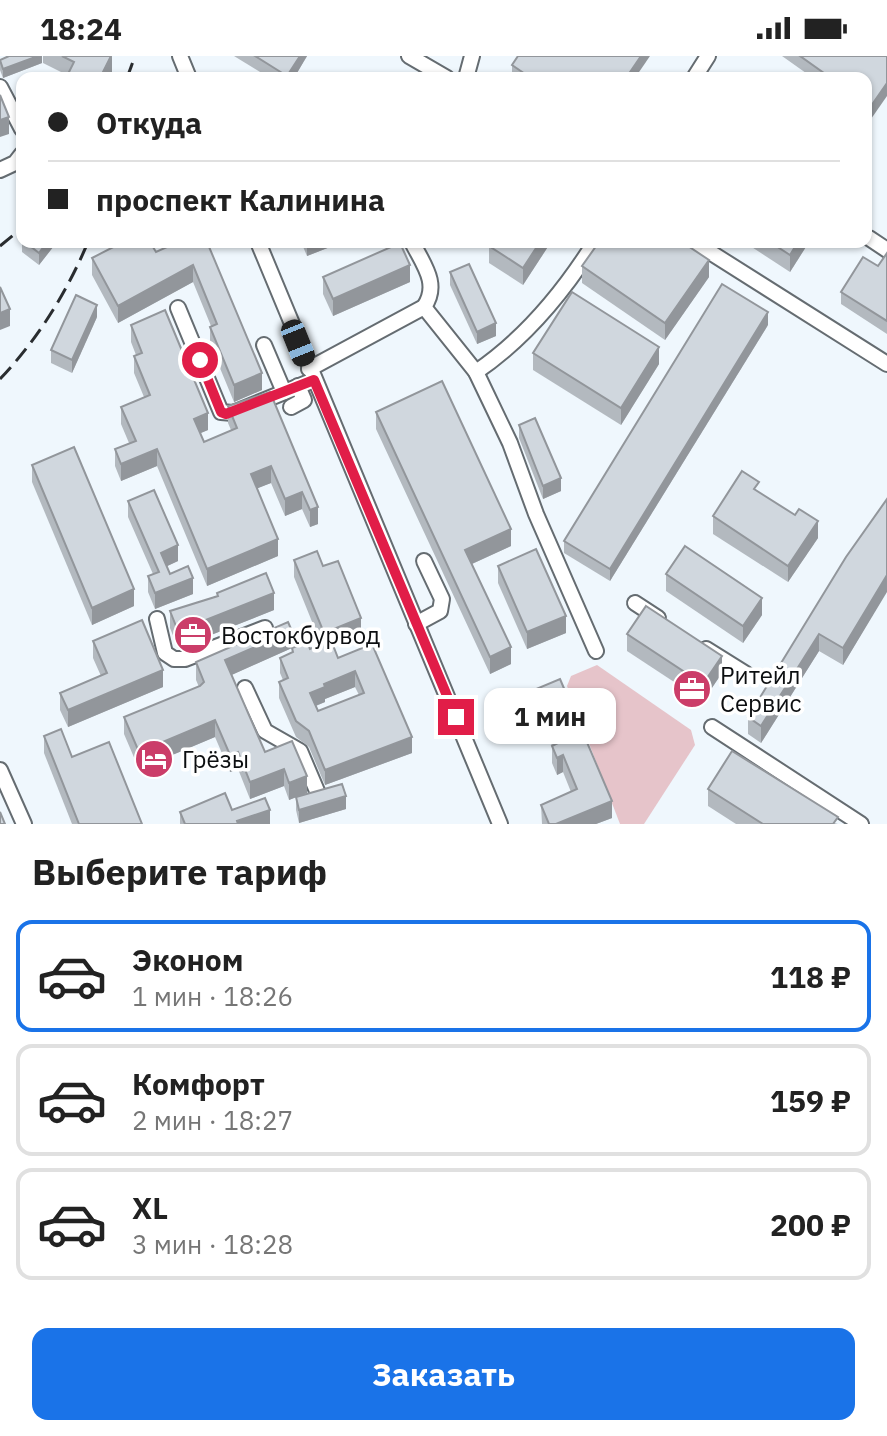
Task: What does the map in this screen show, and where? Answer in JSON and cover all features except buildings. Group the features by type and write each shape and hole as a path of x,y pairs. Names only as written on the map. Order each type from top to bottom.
{"street":[{"path":"409,56 437,72"},
{"path":"0,87 16,118"},
{"path":"260,248 500,824"},
{"path":"178,308 221,412 233,413 298,386 311,374 424,307 433,285 415,248"},
{"path":"476,372 539,318 568,284 591,248"},
{"path":"703,248 887,364"},
{"path":"424,307 476,372 510,443 536,514 596,651"},
{"path":"264,345 284,392"},
{"path":"291,407 304,400 298,386"},
{"path":"416,624 440,611 442,599 424,561"},
{"path":"635,603 672,627"},
{"path":"157,619 165,653 174,659 185,659 265,628"},
{"path":"697,643 746,674"},
{"path":"245,688 265,731 300,751 317,791"},
{"path":"712,727 855,822"},
{"path":"0,770 24,824"}],"shaded area":[{"path":"597,665 691,730 695,745 644,824 620,824 567,686 571,676"}],"railway":[{"path":"129,72 135,56"},
{"path":"0,246 16,233"},
{"path":"0,379 27,348 50,314 85,248"}],"place":[{"name":"Востокбурвод","path":"193,635"},
{"name":"Ритейл Сервис","path":"692,689"},
{"name":"Грёзы","path":"154,759"}],"route":[{"path":"200,360 221,412 226,414 314,380 456,717"}]}
